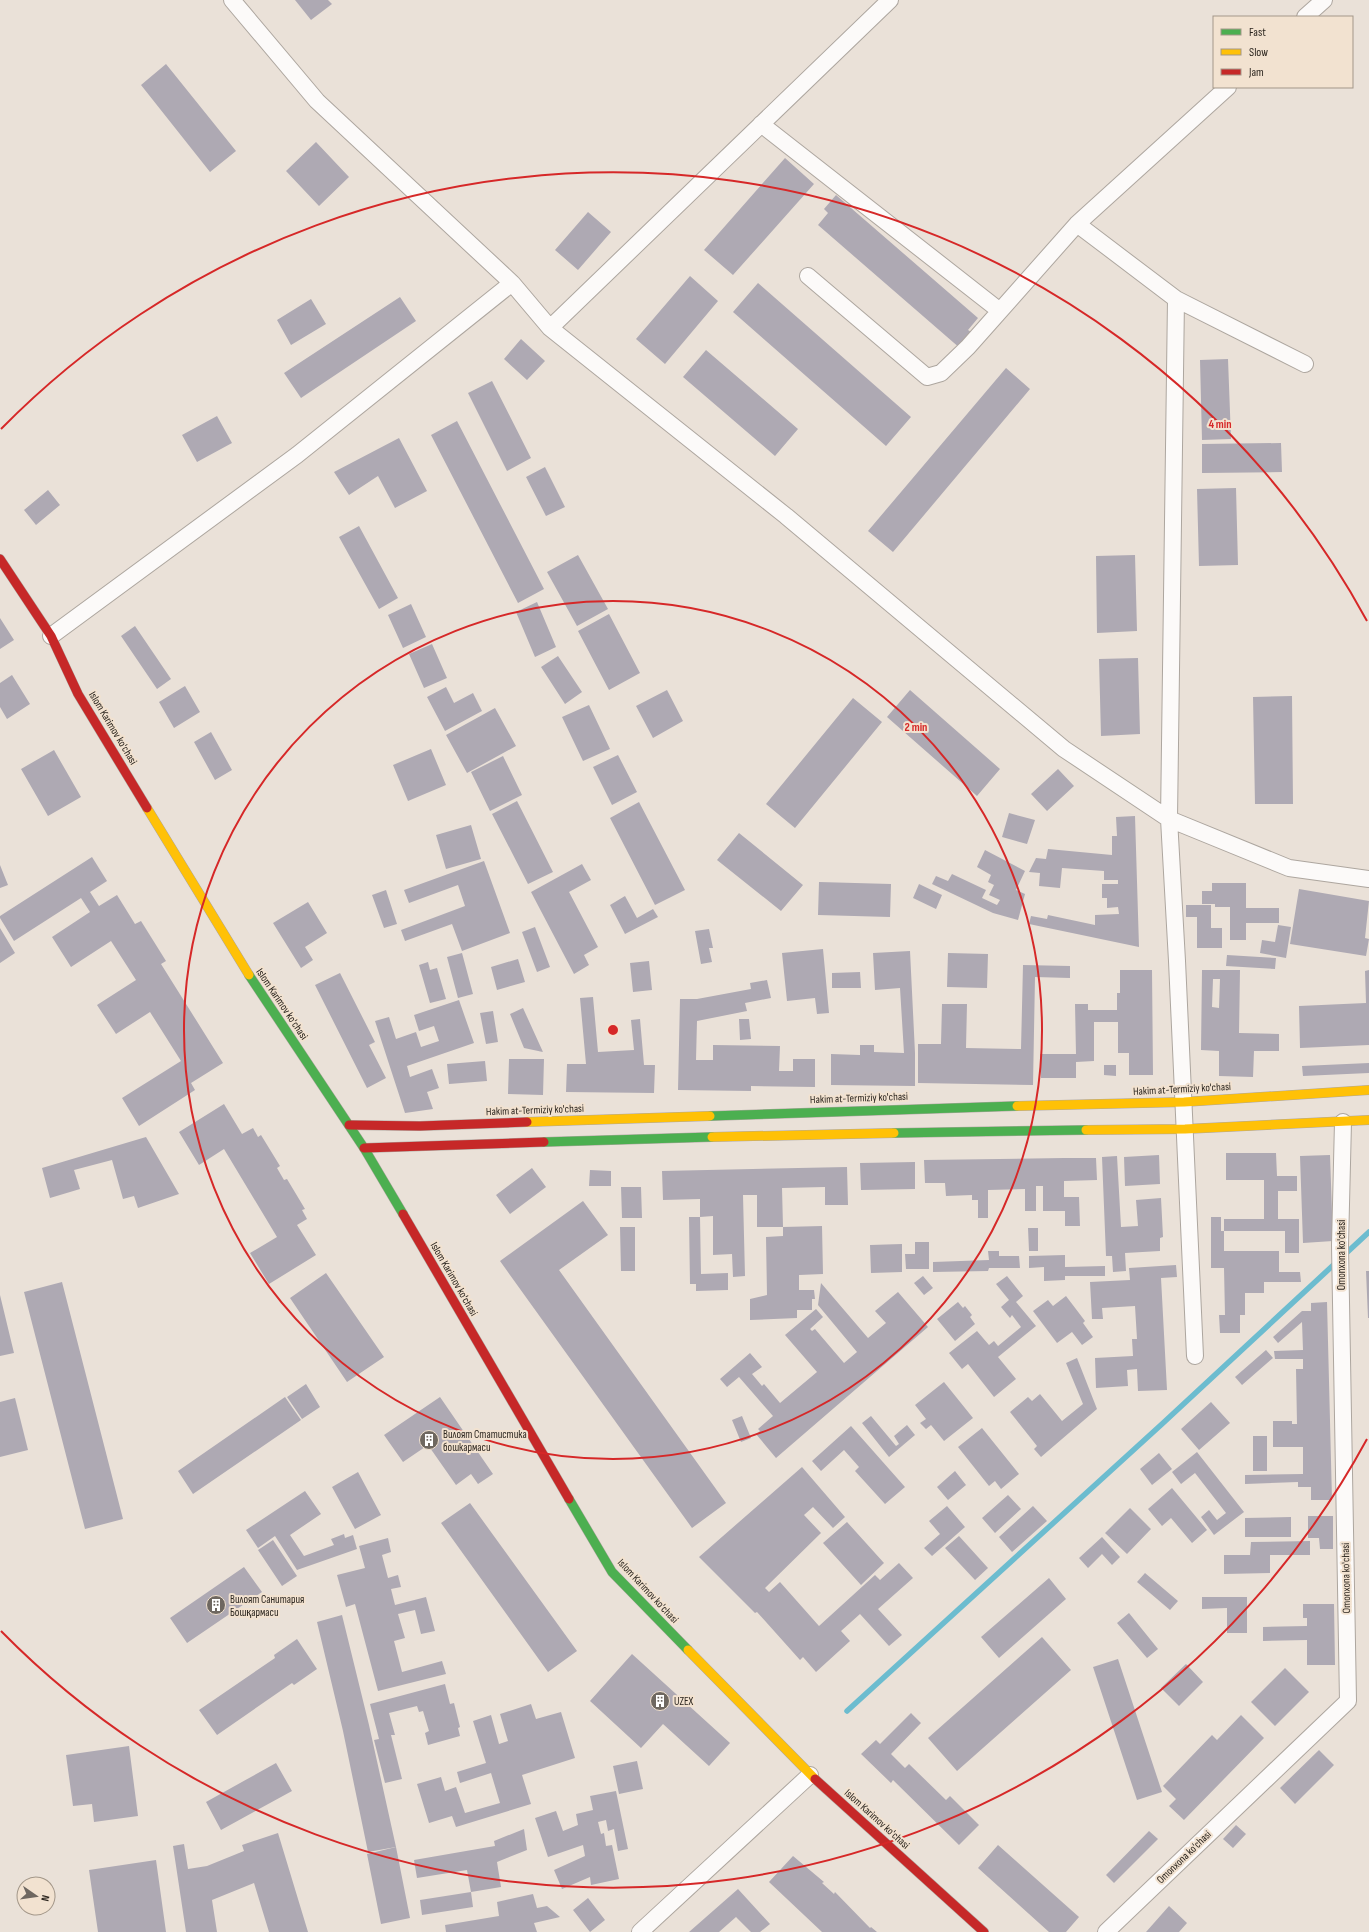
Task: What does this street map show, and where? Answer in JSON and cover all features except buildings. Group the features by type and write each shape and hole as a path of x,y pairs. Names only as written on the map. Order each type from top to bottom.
{"main road":[{"name":"Islom Karimov ko'chasi","path":"0,559 51,636 78,694 243,967 364,1148 612,1572 810,1776 984,1932"},
{"name":"Hakim at-Termiziy ko'chasi","path":"349,1126 428,1125 870,1110 1184,1102 1369,1090"},
{"path":"364,1148 762,1135 1185,1129 1369,1120"}],"street":[{"path":"232,0 317,101 512,283 550,328 786,516 1064,749 1169,819 1289,868 1369,879"},
{"path":"550,328 890,0"},
{"path":"1306,16 1324,0"},
{"path":"808,276 927,377 941,373 968,347 1077,224 1227,88"},
{"path":"761,124 1000,311"},
{"path":"1077,224 1176,299 1305,364"},
{"path":"51,636 297,455 512,283"},
{"path":"1176,299 1169,819 1184,1102 1195,1356"},
{"name":"Omonxona ko'chasi","path":"1106,1932 1348,1701 1340,1245 1343,1122"},
{"path":"640,1932 810,1776"}],"waterway":[{"path":"847,1711 1162,1424 1369,1232"}],"traffic: fast":[{"path":"249,975 364,1148 403,1214"},
{"path":"710,1116 1017,1106"},
{"path":"894,1133 1086,1130"},
{"path":"544,1142 712,1137"},
{"path":"569,1499 612,1572 688,1650"}],"traffic: slow":[{"path":"147,808 249,975"},
{"path":"1017,1106 1184,1102 1369,1090"},
{"path":"527,1122 710,1116"},
{"path":"1086,1130 1185,1129 1369,1120"},
{"path":"712,1137 894,1133"},
{"path":"688,1650 815,1779"}],"traffic: jam":[{"path":"0,559 51,636 78,694 147,808"},
{"path":"349,1125 420,1126 527,1122"},
{"path":"364,1148 544,1142"},
{"path":"403,1214 569,1499"},
{"path":"815,1779 984,1932"}],"place":[{"name":"Вилоят Статистика бошкармаси","path":"429,1440"},
{"name":"Вилоят Санитария Бошқармаси","path":"216,1605"},
{"name":"UZEX","path":"660,1701"}]}
